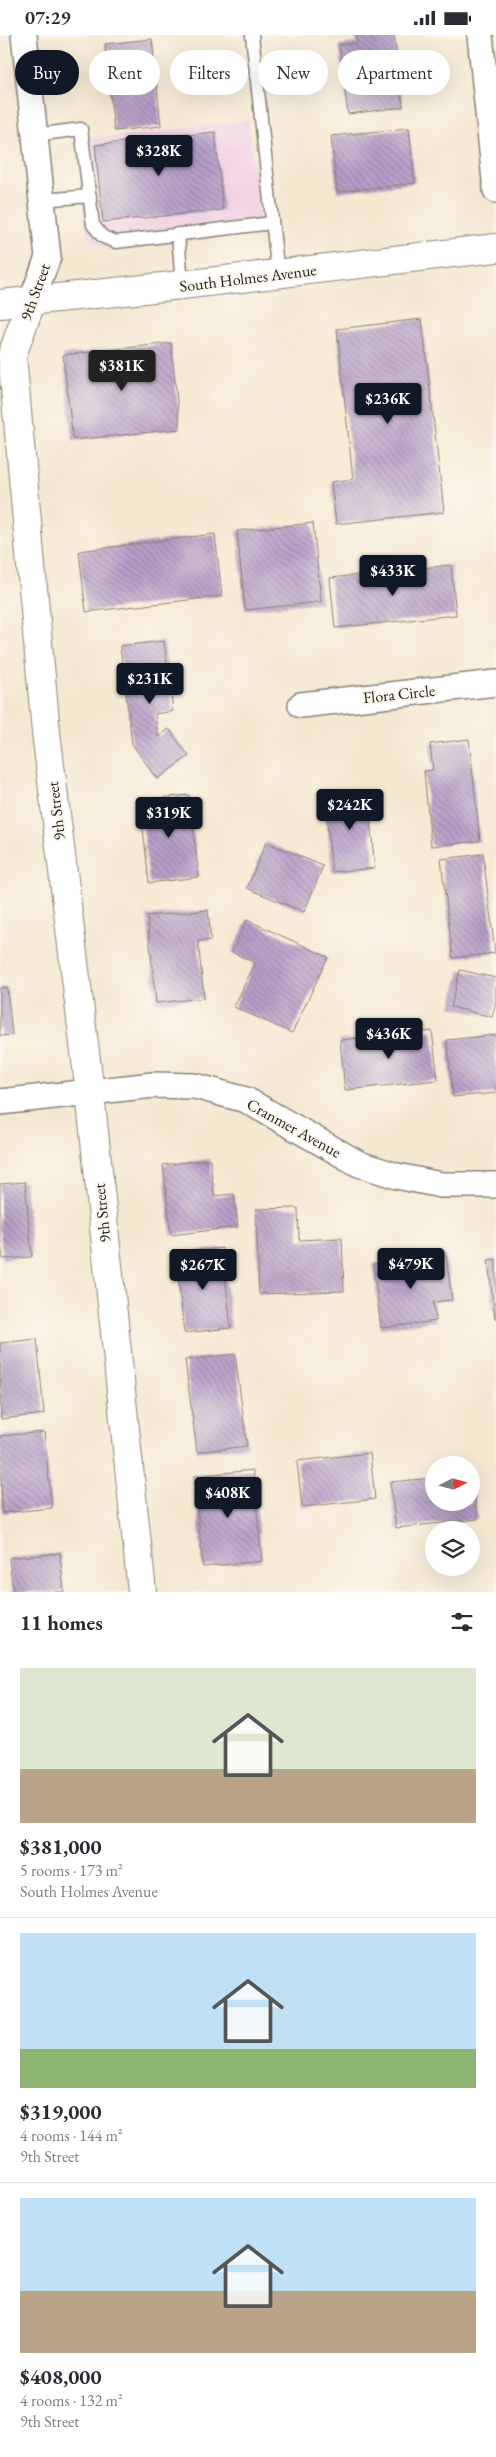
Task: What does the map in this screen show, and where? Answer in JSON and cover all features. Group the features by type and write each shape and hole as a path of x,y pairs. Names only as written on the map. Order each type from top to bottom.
{"street":[{"name":"9th Street","path":"24,35 48,257 12,355 46,733 90,1093 142,1592"},
{"path":"480,35 496,190"},
{"name":"South Holmes Avenue","path":"0,304 278,275 496,248"},
{"name":"Flora Circle","path":"301,705 496,683"},
{"name":"Cranmer Avenue","path":"0,1102 153,1085 195,1086 246,1100 359,1164 396,1176 441,1185 496,1185"}],"lane":[{"path":"252,35 278,275"},
{"path":"35,135 81,129 93,225 103,237 116,242 272,223"},
{"path":"42,200 90,195"},
{"path":"178,234 182,285"}],"shaded area":[{"path":"248,121 261,233 108,251 93,241 86,230 77,140"}],"building":[{"path":"356,35 394,35 396,50 340,50 339,45 357,43"},
{"path":"152,39 153,50 106,50 105,44"},
{"path":"110,95 158,95 161,126 114,131"},
{"path":"346,95 402,95 403,107 348,114"},
{"path":"409,128 415,183 337,192 331,136"},
{"path":"215,132 223,210 103,222 95,145"},
{"path":"422,319 444,512 336,524 331,482 353,479 337,329"},
{"path":"171,343 180,429 73,440 63,355"},
{"path":"313,523 321,602 245,610 237,531"},
{"path":"215,534 222,596 86,612 79,551"},
{"path":"451,565 456,615 335,628 330,578"},
{"path":"164,641 173,711 155,714 158,737 169,729 189,756 157,779 132,744 120,646"},
{"path":"469,739 480,841 431,846 424,771 433,770 430,744"},
{"path":"367,791 375,868 332,872 324,795"},
{"path":"189,795 199,877 149,883 140,800"},
{"path":"266,842 323,866 304,912 247,888"},
{"path":"483,854 495,953 453,958 441,859"},
{"path":"208,910 211,940 198,941 204,998 156,1003 147,916"},
{"path":"247,920 328,957 292,1033 234,1007 255,963 232,952"},
{"path":"460,970 496,978 496,1002 492,1017 451,1007"},
{"path":"7,987 12,1035 0,1036 0,988"},
{"path":"432,1031 438,1080 345,1090 340,1040"},
{"path":"496,1035 496,1093 453,1097 447,1040"},
{"path":"210,1159 214,1196 234,1194 238,1227 171,1235 163,1165"},
{"path":"25,1182 32,1257 3,1259 0,1234 0,1184"},
{"path":"298,1208 299,1240 342,1238 344,1291 259,1294 256,1209"},
{"path":"222,1248 231,1328 184,1333 176,1253"},
{"path":"446,1255 452,1300 433,1302 436,1321 381,1328 373,1264"},
{"path":"496,1259 496,1319 495,1319 488,1260"},
{"path":"37,1339 44,1414 1,1419 0,1343"},
{"path":"235,1354 247,1446 197,1452 185,1360"},
{"path":"44,1432 52,1508 2,1513 0,1436"},
{"path":"370,1453 375,1499 302,1507 297,1461"},
{"path":"253,1470 262,1561 203,1567 194,1476"},
{"path":"425,1479 425,1511 477,1511 478,1519 425,1521 425,1525 396,1528 390,1482"},
{"path":"60,1553 64,1592 13,1592 9,1558"}]}
